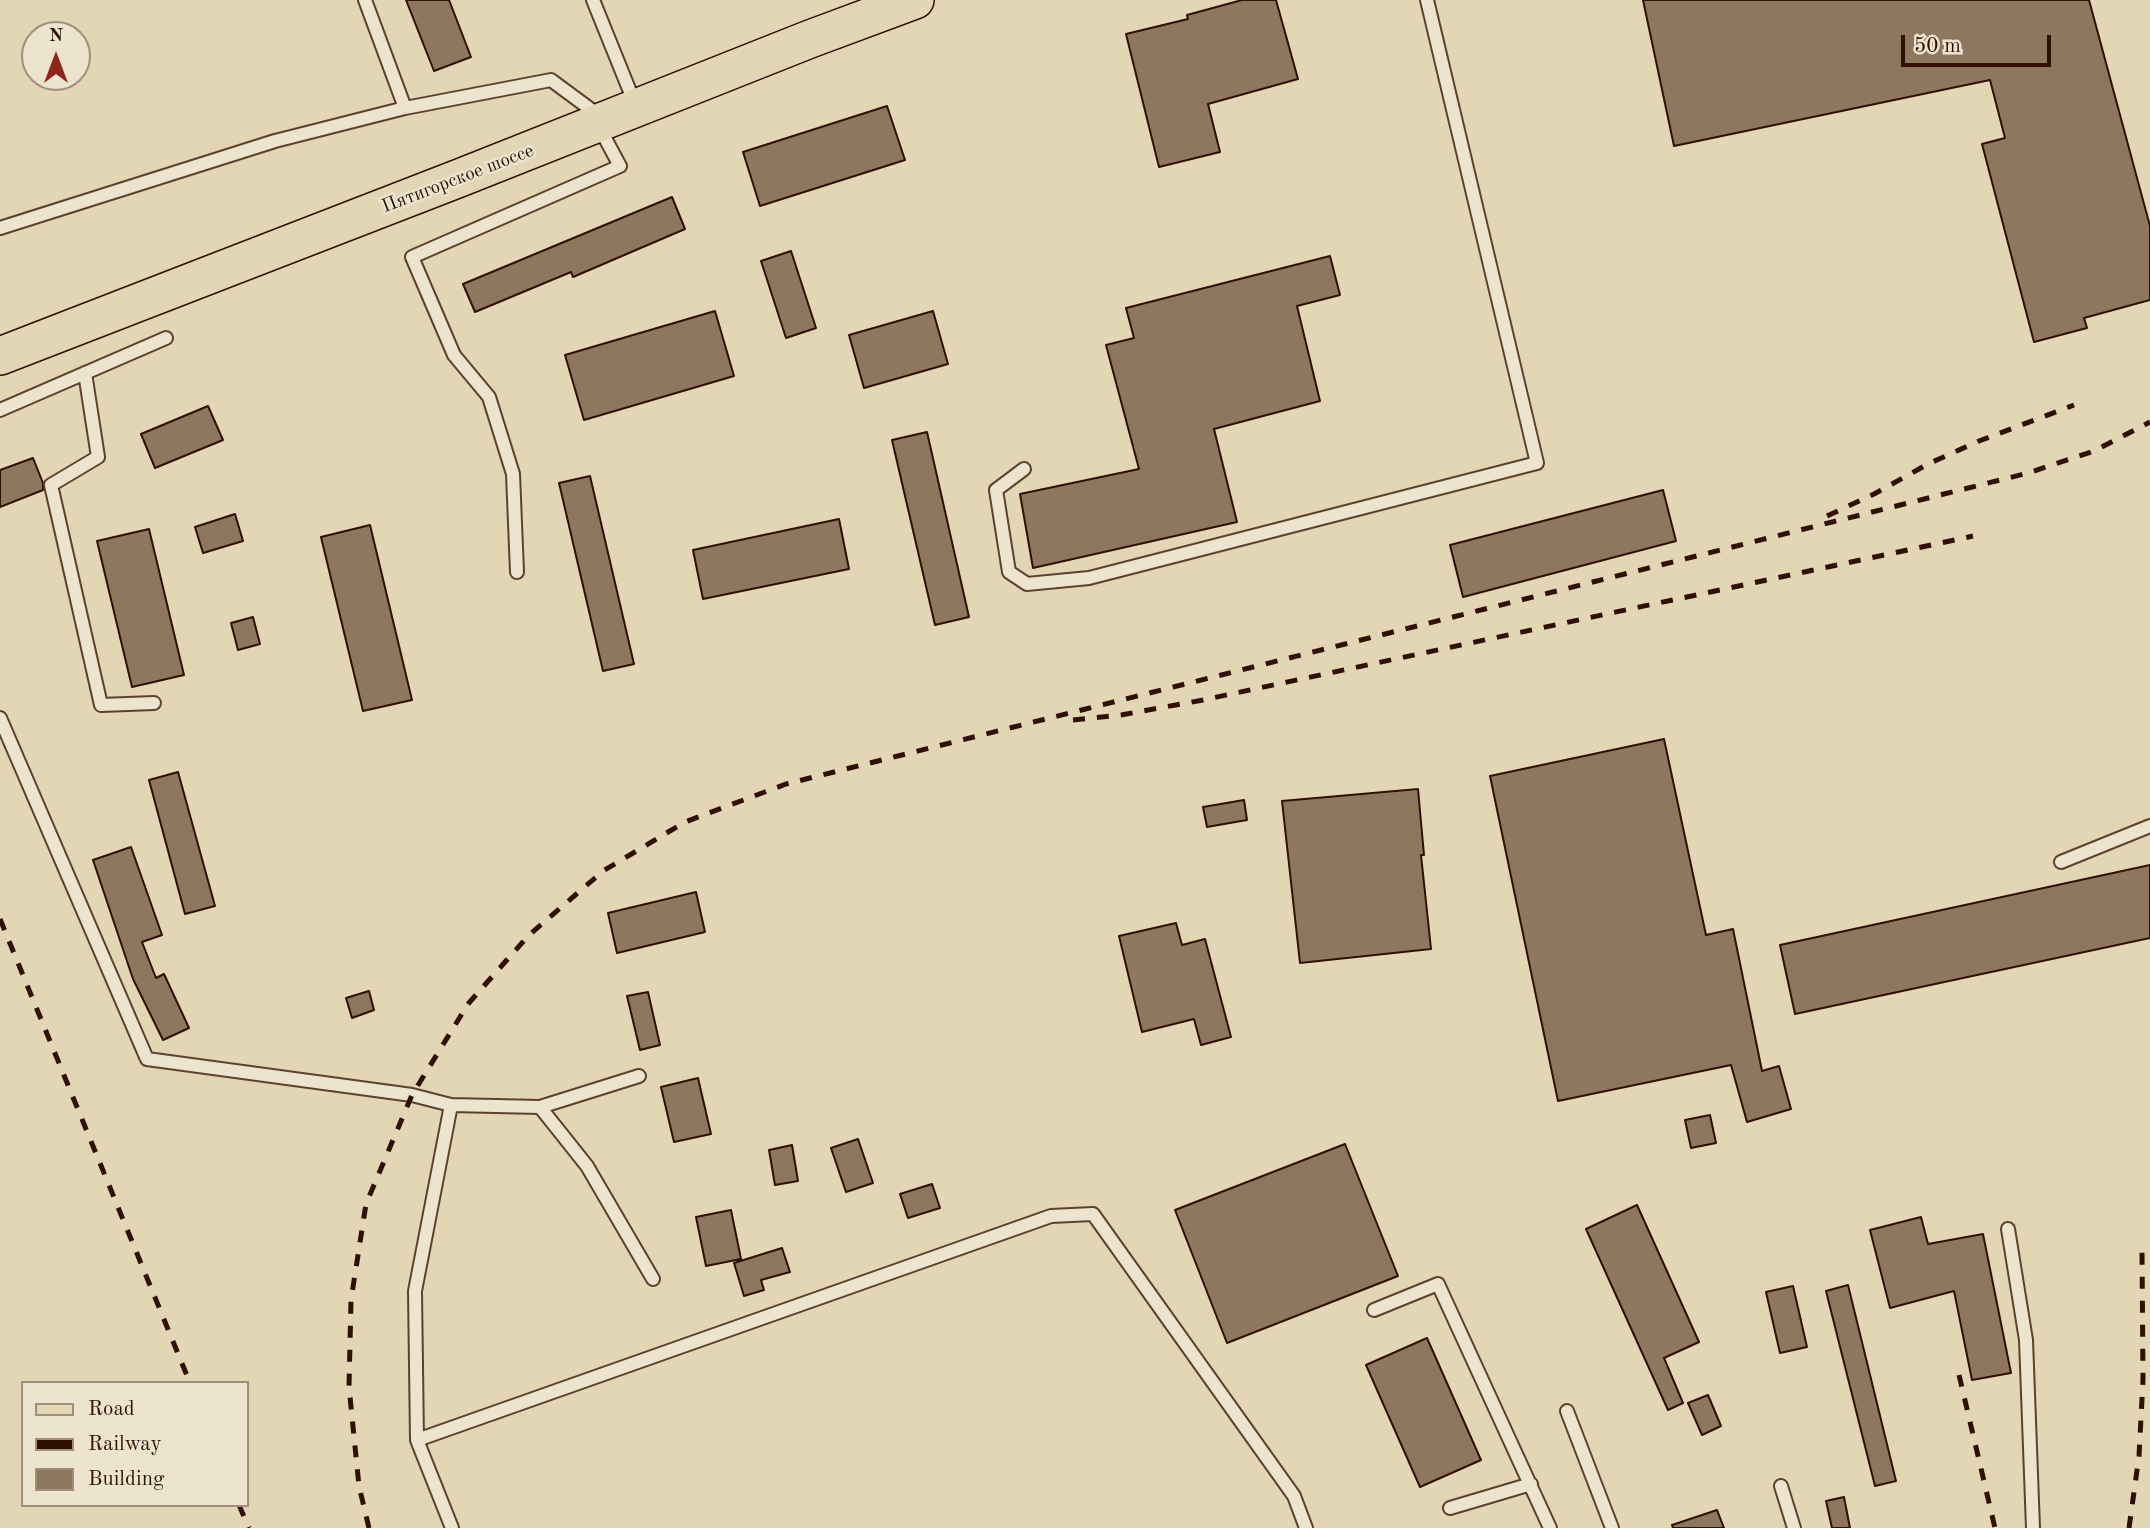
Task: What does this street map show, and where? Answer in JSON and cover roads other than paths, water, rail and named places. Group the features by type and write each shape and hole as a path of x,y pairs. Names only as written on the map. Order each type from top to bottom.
{"main road":[{"name":"Пятигорское шоссе","path":"0,356 915,0"}],"lane":[{"path":"365,0 405,108"},
{"path":"517,572 513,474 489,397 454,355 412,257 620,166 593,0"},
{"path":"1024,469 996,490 1009,572 1027,584 1089,578 1537,463 1427,0"},
{"path":"0,228 275,141 405,108 551,80 613,117"},
{"path":"0,410 166,338"},
{"path":"85,373 98,457 51,485 101,705 154,703"},
{"path":"0,718 147,1059 412,1095 450,1105 540,1107 639,1076"},
{"path":"2061,862 2150,827"},
{"path":"450,1105 415,1290 417,1440 452,1528"},
{"path":"540,1107 587,1166 653,1279"},
{"path":"417,1440 1051,1216 1093,1214 1294,1496 1306,1528"},
{"path":"2008,1228 2026,1340 2033,1528"},
{"path":"1374,1310 1438,1284 1550,1528"},
{"path":"1567,1411 1612,1528"},
{"path":"1450,1508 1531,1485"},
{"path":"1781,1486 1794,1528"}],"railway":[{"path":"1827,516 1979,441 2074,405"},
{"path":"369,1528 359,1486 349,1387 351,1300 366,1204 412,1095 468,1004 528,936 603,871 685,822 786,784 2028,473 2094,451 2150,422"},
{"path":"1073,720 1121,715 1203,700 1973,536"},
{"path":"0,919 189,1381"},
{"path":"2129,1528 2139,1456 2143,1380 2142,1251"},
{"path":"1959,1375 1995,1528"},
{"path":"240,1507 249,1528"}]}
